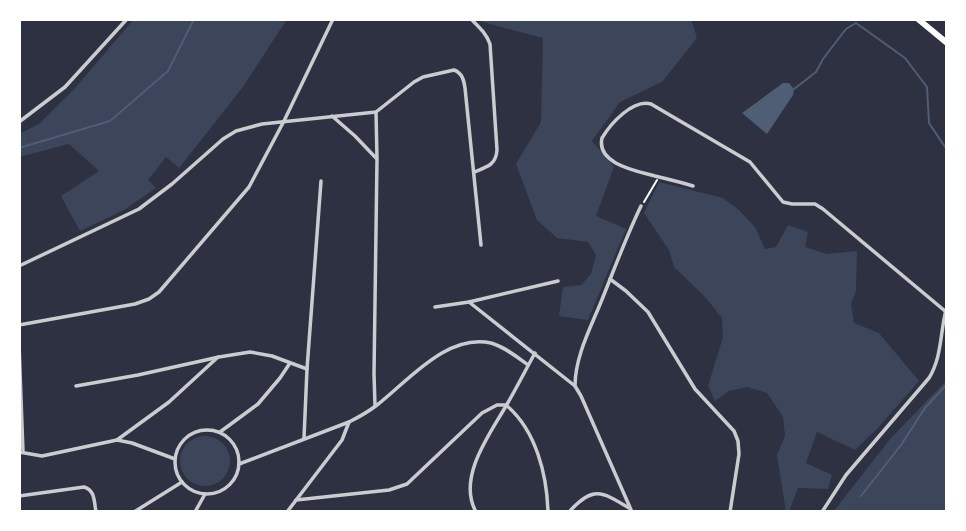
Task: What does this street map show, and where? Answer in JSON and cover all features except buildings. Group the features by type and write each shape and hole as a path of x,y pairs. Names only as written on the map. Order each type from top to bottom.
{"highway":[{"path":"918,19 947,43"}],"street":[{"path":"19,122 65,88 127,19"},
{"path":"19,325 135,304 159,292 249,187 333,19"},
{"path":"471,19 483,31 490,44 496,150 492,164 474,172"},
{"path":"19,266 139,209 236,131 284,121 376,112 414,82 454,70 463,77 465,88 481,245"},
{"path":"692,186 615,163 604,151 601,142 605,133 628,110 641,103 651,104 744,157 783,202 815,204 823,209 946,310 938,361 934,370 846,475 822,512"},
{"path":"375,407 376,112"},
{"path":"331,116 377,159"},
{"path":"304,438 321,181"},
{"path":"575,386 575,370 642,206"},
{"path":"610,279 648,312 695,389 734,431 739,454 730,512"},
{"path":"435,307 469,302 558,281"},
{"path":"469,302 575,386 632,510"},
{"path":"239,464 349,422 375,407 431,360 461,344 490,343 503,348 528,365"},
{"path":"19,344 21,452 42,456 117,440 175,459"},
{"path":"76,386 250,352 307,369"},
{"path":"476,512 471,501 471,478 484,442 535,353"},
{"path":"117,440 169,402 219,357"},
{"path":"220,433 258,404 289,363"},
{"path":"296,500 389,490 407,484 482,413 498,405 506,405 518,418 533,444 546,486 548,512"},
{"path":"288,512 342,440 349,422"},
{"path":"211,430 220,433 233,443 237,451 239,464 236,475 226,487 213,493 205,494 189,488 182,482 175,468 180,443 194,432 211,430"},
{"path":"134,512 182,482"},
{"path":"19,496 83,487 92,492 96,512"},
{"path":"569,512 585,496 596,493 616,499 632,510"},
{"path":"195,512 205,494"}],"path":[{"path":"642,206 659,177"}],"shaded area":[{"path":"134,19 287,19 243,87 179,168 166,157 148,180 156,188 124,210 80,231 61,196 99,171 69,144 19,157 19,134 39,124 75,88"},
{"path":"480,19 691,19 697,38 662,82 620,102 592,141 614,167 596,216 626,229 588,320 559,316 563,287 581,285 591,274 596,255 588,242 557,238 537,220 516,164 541,122 543,38"},
{"path":"783,83 789,83 794,89 793,95 767,134 742,113"},
{"path":"659,182 723,198 755,227 765,249 776,247 788,225 808,232 805,247 827,254 857,251 856,291 851,304 854,323 879,333 919,381 855,450 817,432 806,463 832,475 828,489 798,488 789,512 786,512 777,455 785,436 783,417 767,393 747,387 729,391 715,401 708,386 723,337 722,318 674,267 669,250 644,213"},
{"path":"947,380 947,512 833,512 891,438"},
{"path":"205,436 223,443 230,461 223,479 205,486 187,479 180,461 187,443"}],"waterway":[{"path":"19,148 110,121 168,71 194,19"},
{"path":"794,89 816,72 846,29 856,23 905,58 927,87 929,123 947,150"},
{"path":"861,496 901,445 925,408 947,384"}]}
